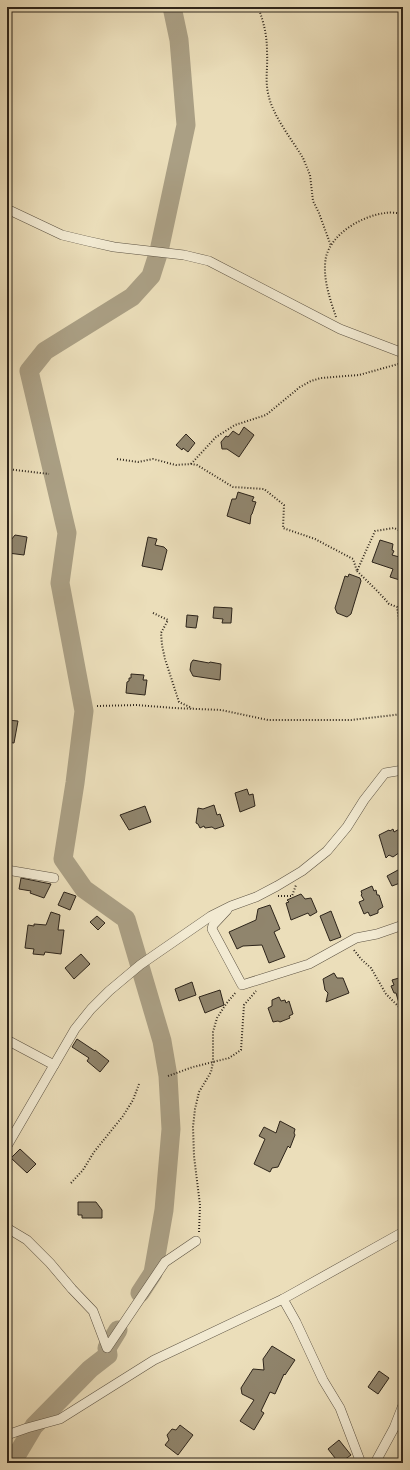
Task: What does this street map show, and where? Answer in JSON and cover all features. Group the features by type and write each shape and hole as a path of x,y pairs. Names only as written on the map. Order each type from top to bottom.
{"street":[{"path":"7,209 62,235 114,247 184,255 209,262 230,271 340,329 403,353"},
{"path":"7,1146 75,1029 91,1009 109,991 140,965 212,916 231,906 256,898 302,871 327,851 385,773 403,770"},
{"path":"7,870 54,878"},
{"path":"231,906 213,925 212,929 242,985 309,964 356,938 378,934 403,925"},
{"path":"7,1040 54,1066"},
{"path":"7,1228 27,1240 50,1263 92,1311 107,1348 165,1262 196,1241"},
{"path":"7,1435 60,1419 154,1360 283,1300 403,1232"},
{"path":"283,1300 296,1322 323,1380 340,1408 361,1463"},
{"path":"376,1463 388,1441 403,1405"}],"path":[{"path":"258,7 265,27 267,52 266,83 268,94 272,107 307,167 310,175 313,201 331,246"},
{"path":"340,329 325,274 326,257 331,246 350,226 360,220 386,212 403,214"},
{"path":"191,464 216,437 236,425 266,415 300,387 311,380 359,375 403,363"},
{"path":"117,459 138,462 153,459 176,465 191,464 233,486 264,489 284,505 283,528 315,539 353,559 357,570 376,591 385,598 389,604 397,607 399,620 403,629"},
{"path":"7,469 49,474"},
{"path":"357,570 375,531 394,528 403,532"},
{"path":"153,613 168,620 161,633 162,645 179,702 194,709"},
{"path":"97,706 138,705 221,710 268,720 351,720 403,714"},
{"path":"349,943 361,959 371,968 386,994 403,1011"},
{"path":"196,1241 200,1232 200,1205 194,1156 193,1127 195,1109 199,1092 211,1072 213,1062 213,1032 217,1018 226,1004 242,985"},
{"path":"168,1076 229,1058 241,1050 244,1005 258,990"},
{"path":"70,1183 82,1170 94,1152 123,1116 133,1100 139,1084"}],"building":[{"path":"244,427 254,435 239,457 227,449 222,449 221,442 226,436 228,437 233,431 239,435"},
{"path":"186,434 195,443 188,452 183,448 182,450 176,445"},
{"path":"238,492 254,497 252,501 256,502 251,515 250,524 227,516 232,499 236,499"},
{"path":"15,535 27,537 24,555 8,553 7,545"},
{"path":"148,537 157,539 155,545 164,547 167,550 162,570 142,566"},
{"path":"380,540 393,544 392,550 394,551 392,555 403,558 403,581 390,577 393,569 372,562"},
{"path":"349,574 360,578 361,581 351,614 347,617 337,613 335,608 345,576 348,577"},
{"path":"214,607 232,608 231,623 222,623 223,619 213,618"},
{"path":"187,615 198,616 196,628 186,627"},
{"path":"193,660 221,664 220,680 193,676 190,670"},
{"path":"131,674 144,675 143,680 147,680 145,695 126,693 127,682 129,681 129,678 131,678"},
{"path":"7,720 18,721 14,743 7,742"},
{"path":"247,789 249,795 253,794 255,806 240,812 235,793"},
{"path":"214,805 217,815 220,814 224,826 215,829 212,827 205,828 204,826 200,828 196,823 198,808 203,809"},
{"path":"145,806 151,822 129,830 120,815"},
{"path":"403,827 403,850 393,857 389,855 386,858 379,835 393,829 394,832"},
{"path":"398,870 403,877 398,880 400,883 392,886 387,876"},
{"path":"21,878 51,884 44,898 30,893 31,891 19,889"},
{"path":"372,886 374,891 376,890 377,895 379,895 383,907 378,910 378,913 370,916 368,912 364,914 359,902 364,900 361,895 361,891"},
{"path":"64,892 76,896 70,910 58,905"},
{"path":"301,894 305,899 311,898 317,912 310,916 308,913 291,920 286,903 289,902 287,900"},
{"path":"270,905 280,929 274,932 285,957 269,963 262,945 243,946 237,949 229,932 256,920 258,909"},
{"path":"331,911 341,937 330,941 320,916"},
{"path":"51,912 60,915 58,930 64,930 61,954 45,952 44,955 33,954 34,949 25,948 28,925 46,925"},
{"path":"97,916 105,923 98,930 90,922"},
{"path":"81,954 90,964 74,979 65,968"},
{"path":"334,973 337,978 343,978 349,993 326,1002 328,993 325,990 323,979"},
{"path":"399,978 403,982 403,1010 401,1010 396,993 394,993 391,986 394,985 392,980"},
{"path":"192,982 196,995 179,1001 175,989"},
{"path":"220,990 224,1005 205,1013 199,997"},
{"path":"279,997 281,1001 285,1000 286,1003 289,1001 293,1014 289,1016 290,1018 280,1022 273,1022 268,1008 272,1006 272,1000"},
{"path":"77,1039 109,1061 100,1072 87,1061 89,1058 72,1047"},
{"path":"280,1121 295,1129 295,1135 290,1148 288,1146 278,1167 272,1168 270,1172 254,1164 265,1139 259,1136 264,1127 276,1133"},
{"path":"20,1149 36,1164 27,1173 11,1158"},
{"path":"78,1202 96,1202 102,1210 102,1218 82,1218 82,1215 78,1215"},
{"path":"272,1346 295,1360 285,1375 284,1374 275,1394 270,1392 261,1411 264,1413 254,1430 240,1421 254,1400 242,1394 241,1388 253,1369 264,1370 263,1359"},
{"path":"379,1371 389,1378 378,1394 368,1387"},
{"path":"180,1425 193,1435 178,1455 165,1445 169,1440 167,1435 172,1429 176,1430"},
{"path":"339,1440 351,1455 340,1463 328,1449"}],"waterway":[{"path":"140,1293 153,1273 164,1210 171,1129 168,1076 162,1041 126,919 84,889 63,859 75,783 84,711 60,583 67,533 29,371 45,351 132,297 151,276 159,251 186,125 179,40 172,7"},
{"path":"12,1463 34,1426 90,1369 108,1355 107,1348 118,1330"}]}
